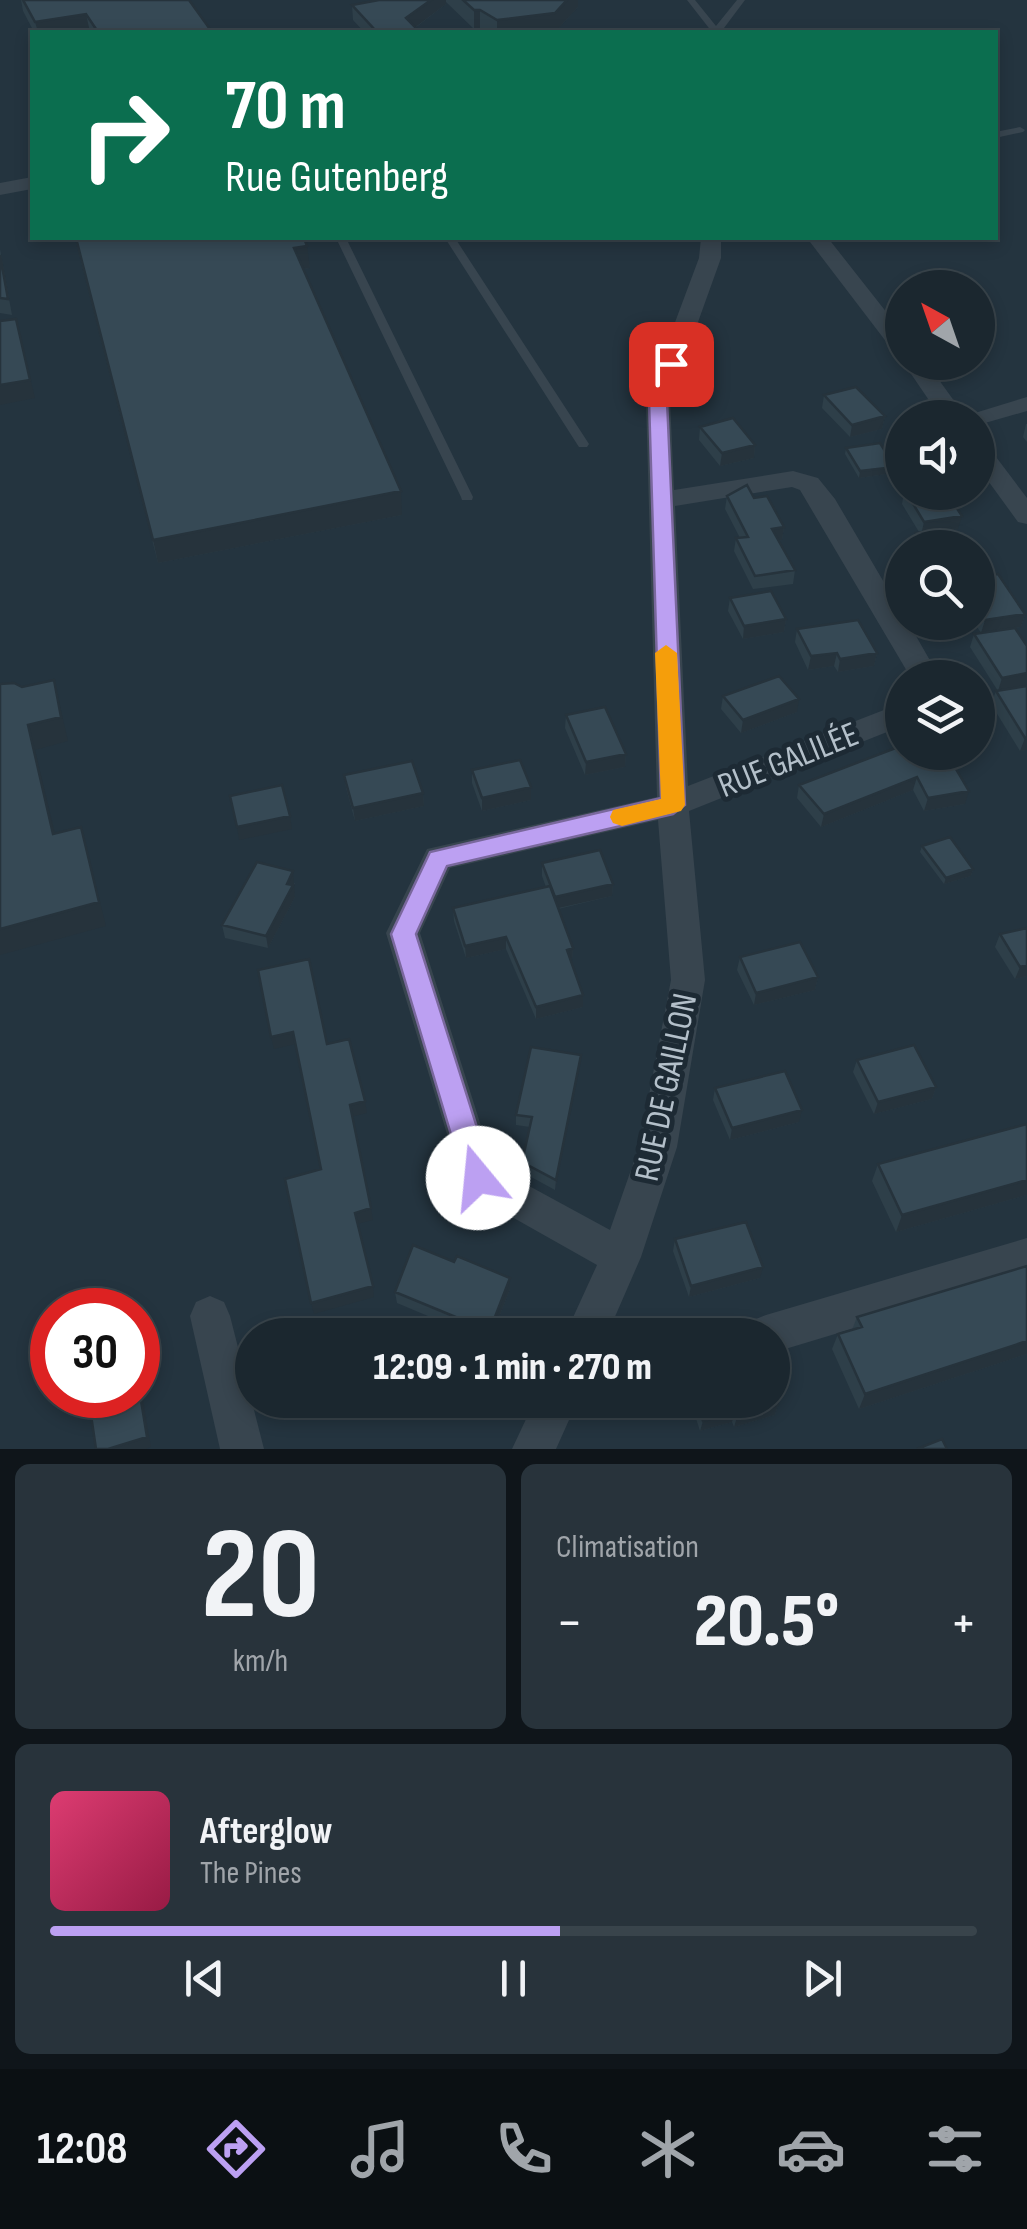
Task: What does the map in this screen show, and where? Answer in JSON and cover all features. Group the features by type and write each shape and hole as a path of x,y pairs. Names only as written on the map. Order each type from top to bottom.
{"street":[{"path":"0,189 30,182"},
{"name":"RUE DE GAILLON","path":"594,1318 621,1257 658,1147 688,980 673,805 658,400 710,258 711,240"},
{"path":"819,240 885,322"},
{"path":"995,413 1027,404"},
{"path":"995,473 1027,516"},
{"path":"659,500 793,479 810,484 919,660"},
{"name":"RUE GALILÉE","path":"621,1257 478,1178 404,934 438,858 673,805 885,721"},
{"path":"790,1328 1027,1257"},
{"path":"210,1316 242,1449"},
{"path":"534,1449 549,1418"}],"lane":[{"path":"691,0 715,30"},
{"path":"719,30 742,0"},
{"path":"998,134 1020,130"},
{"path":"342,240 467,497"},
{"path":"451,240 583,444"}],"building":[{"path":"23,0 189,0 211,30 97,30 86,14 35,22"},
{"path":"379,0 431,0 406,18 418,30 375,30 352,5"},
{"path":"463,0 567,0 555,13 497,20 474,10"},
{"path":"77,240 305,240 307,246 294,248 401,491 153,540"},
{"path":"0,255 8,299 0,298"},
{"path":"16,319 30,380 0,385 0,321"},
{"path":"856,387 885,416 852,425 824,395"},
{"path":"733,418 755,445 722,453 700,427"},
{"path":"880,443 885,451 885,468 860,471 846,448"},
{"path":"747,485 754,498 767,496 784,527 772,529 795,570 755,576 736,538 748,537 727,496"},
{"path":"917,510 958,510 962,516 924,522"},
{"path":"998,574 1025,614 995,618"},
{"path":"771,591 786,619 744,626 730,598"},
{"path":"858,620 877,653 840,659 837,653 811,656 797,629"},
{"path":"1015,628 1027,646 1027,673 1002,678 995,660 991,660 978,640 995,640 995,631"},
{"path":"779,676 799,699 743,720 723,696"},
{"path":"54,680 61,717 28,725 53,834 81,827 99,902 0,929 0,684 22,687"},
{"path":"1027,686 1027,738 1025,738 996,691"},
{"path":"605,707 626,754 586,762 566,715"},
{"path":"885,752 885,770 957,770 969,791 928,798 917,777 824,814 799,785"},
{"path":"520,760 531,787 482,798 472,770"},
{"path":"412,761 423,793 353,808 344,775"},
{"path":"282,785 290,816 237,827 230,796"},
{"path":"950,837 973,869 946,878 922,846"},
{"path":"600,850 613,884 555,897 542,863"},
{"path":"257,862 293,871 287,884 293,885 266,936 222,925"},
{"path":"550,886 573,948 567,950 583,995 536,1007 506,937 465,946 453,908"},
{"path":"1027,928 1027,965 1020,967 1000,934"},
{"path":"800,942 818,977 756,993 740,957"},
{"path":"309,959 327,1044 349,1039 365,1101 350,1105 371,1208 355,1213 373,1286 311,1303 285,1179 321,1169 293,1032 271,1037 258,970"},
{"path":"914,1045 936,1087 878,1102 857,1060"},
{"path":"531,1047 581,1055 556,1180 522,1162 532,1117 516,1115"},
{"path":"785,1071 802,1110 732,1128 715,1088"},
{"path":"1027,1124 1027,1180 902,1215 878,1164"},
{"path":"746,1222 763,1267 691,1286 675,1239"},
{"path":"413,1245 454,1262 457,1256 510,1278 495,1318 458,1318 395,1292"},
{"path":"1027,1266 1027,1341 865,1394 838,1334 862,1327 857,1317"},
{"path":"91,1418 144,1418 147,1437 96,1449"},
{"path":"942,1439 947,1449 917,1449"}],"slow traffic":[{"path":"622,817 673,805 666,653"}],"route":[{"path":"478,1178 404,934 438,858 673,805 658,400 671,364"}]}
